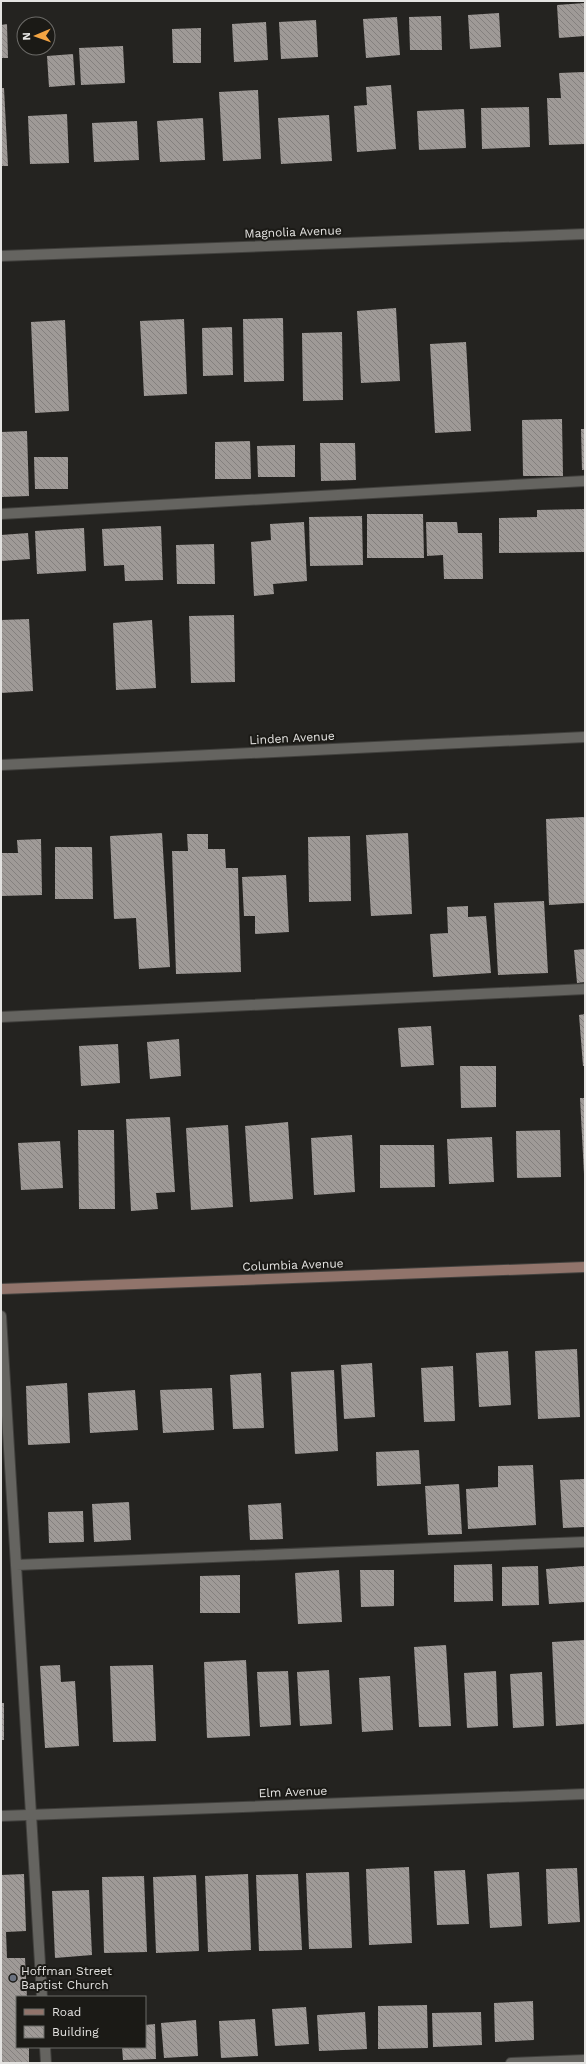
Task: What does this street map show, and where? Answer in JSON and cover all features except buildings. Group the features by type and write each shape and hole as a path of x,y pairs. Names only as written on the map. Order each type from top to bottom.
{"street":[{"name":"Magnolia Avenue","path":"1,256 585,234"},
{"path":"1,514 585,481"},
{"name":"Linden Avenue","path":"1,765 585,737"},
{"path":"1,1017 585,989"},
{"name":"Columbia Avenue","path":"1,1289 585,1267"},
{"path":"1,1316 42,1996"},
{"path":"16,1565 585,1542"},
{"name":"Elm Avenue","path":"1,1816 585,1794"},
{"path":"45,2048 46,2063"},
{"path":"511,2063 585,2060"}],"place":[{"name":"Hoffman Street Baptist Church","path":"13,1978"}]}
